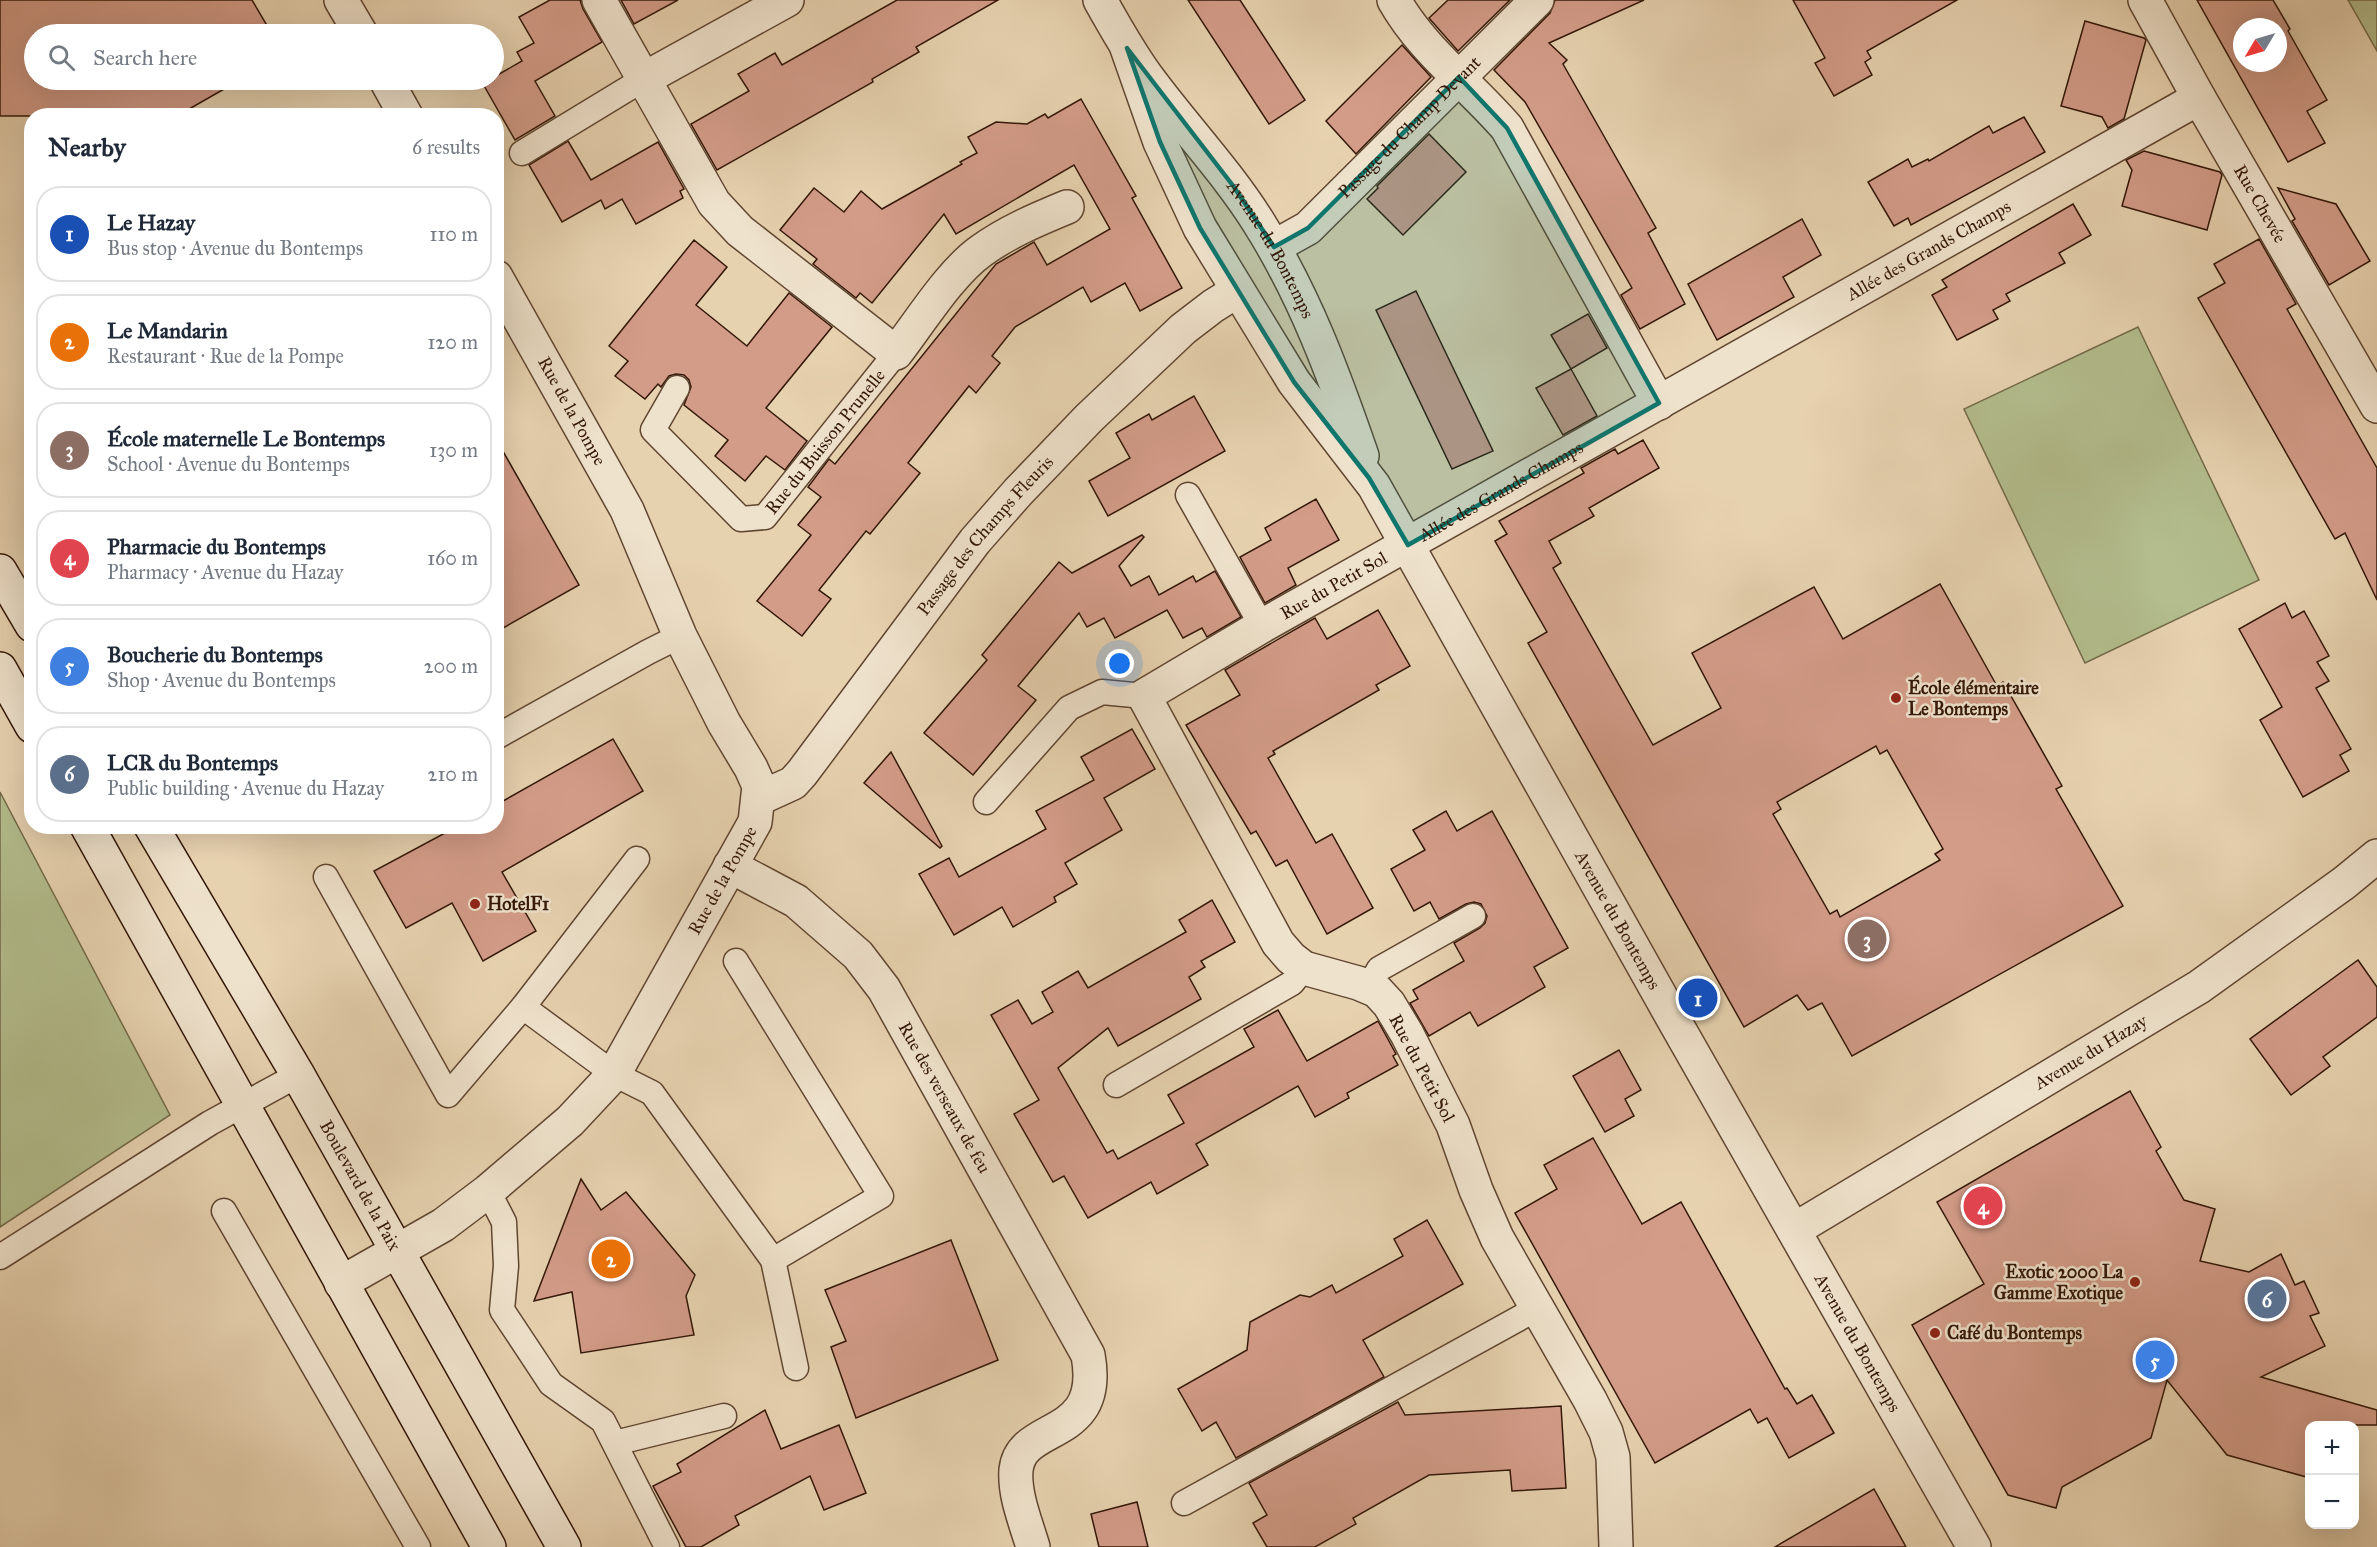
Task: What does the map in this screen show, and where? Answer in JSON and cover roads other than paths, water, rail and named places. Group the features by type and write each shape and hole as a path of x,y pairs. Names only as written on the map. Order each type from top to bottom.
{"street":[{"path":"342,0 355,24"},
{"name":"Rue du Buisson Prunelle","path":"599,0 642,80 714,203 740,231 896,353 951,281 980,251 1028,224 1067,207"},
{"path":"642,80 788,0"},
{"name":"Avenue du Bontemps","path":"1100,0 1127,48 1234,187 1274,247 1301,298 1333,373 1369,478"},
{"path":"1394,0 1408,24 1427,48 1459,77 1507,128 1659,403"},
{"name":"Passage du Champ Devant","path":"1274,247 1308,228 1537,0"},
{"name":"Rue Chevée","path":"2145,0 2377,406"},
{"name":"Avenue du Bontemps","path":"1127,48 1160,142 1200,228 1294,382 1369,478 1974,1547"},
{"path":"392,90 402,108"},
{"name":"Allée des Grands Champs","path":"1408,545 2199,98"},
{"name":"Passage des Champs Fleuris","path":"759,799 793,783 802,773 975,541 1018,492 1089,418 1183,329 1237,291"},
{"name":"Rue de la Pompe","path":"341,1283 443,1225 488,1191 570,1121 614,1074 755,822 759,799 759,786 751,768 724,723 680,636 627,510 504,302"},
{"name":"Rue du Petit Sol","path":"1408,545 1144,696 1278,943 1291,958 1304,968 1377,991 1389,1004 1407,1034 1453,1125 1476,1190 1497,1238 1536,1309 1579,1379 1606,1432 1613,1457 1616,1547"},
{"path":"0,571 24,612"},
{"path":"0,669 24,712"},
{"path":"91,834 489,1547"},
{"name":"Boulevard de la Paix","path":"156,834 399,1251 564,1547"},
{"name":"Avenue du Hazay","path":"1794,1230 2199,987 2344,883 2377,856"},
{"name":"Rue des verseaux de feu","path":"730,866 796,901 858,955 884,989 1088,1355 1091,1383 1084,1407 1071,1420 1029,1446 1021,1455 1016,1469 1018,1491 1033,1547"}],"lane":[{"path":"522,153 642,80"},
{"name":"Rue du Buisson Prunelle","path":"677,388 652,430 741,519 765,517 896,353"},
{"name":"Rue du Petit Sol","path":"1188,495 1263,626"},
{"path":"504,733 680,636"},
{"path":"986,802 1069,708 1089,696 1102,692 1144,696"},
{"path":"326,877 448,1095 523,1007 637,859"},
{"path":"1368,988 1379,969 1473,916"},
{"path":"736,961 881,1196 772,1260"},
{"path":"1116,1085 1292,983 1304,968"},
{"path":"523,1007 614,1074 652,1093 772,1260 796,1368"},
{"path":"0,1257 210,1123 298,1075"},
{"path":"488,1191 504,1222 506,1266 502,1310 551,1384 603,1421 667,1547"},
{"path":"225,1211 418,1547"},
{"path":"1184,1503 1536,1309"},
{"path":"615,1443 724,1416"}],"place":[{"name":"École élémentaire Le Bontemps","path":"1896,698"},
{"name":"HotelF1","path":"475,904"},
{"name":"École maternelle Le Bontemps","path":"1867,939"},
{"name":"Le Hazay","path":"1698,998"},
{"name":"Pharmacie du Bontemps","path":"1983,1206"},
{"name":"Le Mandarin","path":"611,1259"},
{"name":"Exotic 2000 La Gamme Exotique","path":"2135,1282"},
{"name":"LCR du Bontemps","path":"2267,1299"},
{"name":"Café du Bontemps","path":"1935,1333"},
{"name":"Boucherie du Bontemps","path":"2155,1360"}]}
